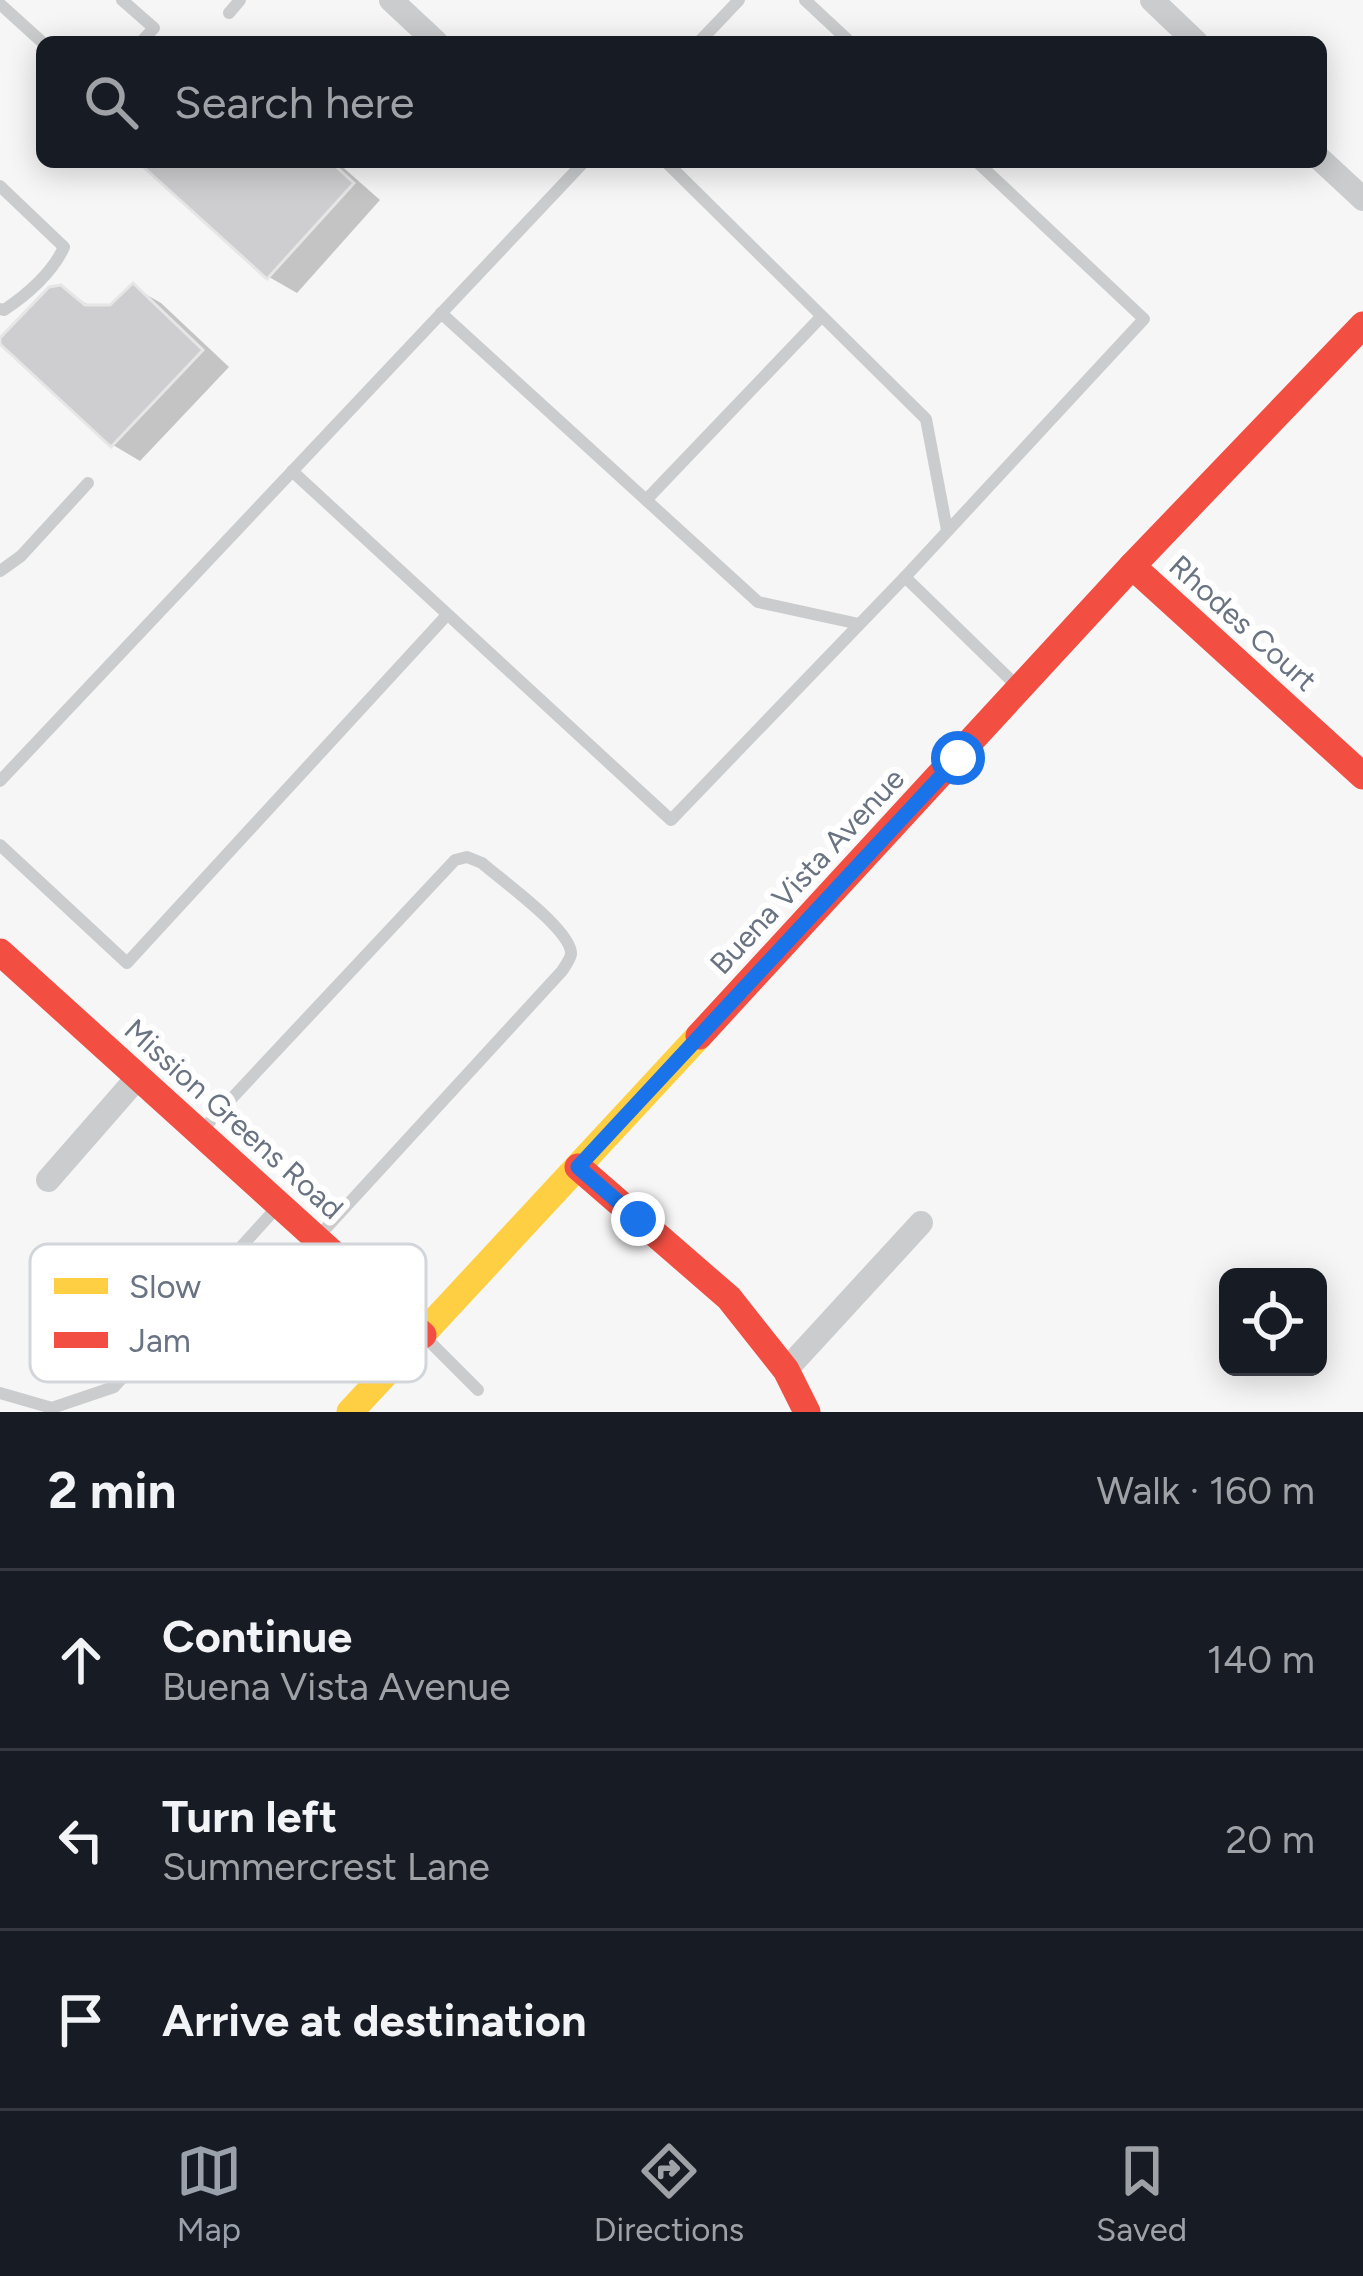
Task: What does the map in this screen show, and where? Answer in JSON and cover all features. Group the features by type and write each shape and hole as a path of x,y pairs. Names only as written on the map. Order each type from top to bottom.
{"street":[{"path":"391,0 430,36"},
{"path":"1152,0 1190,36"},
{"path":"1327,166 1363,199"},
{"name":"Buena Vista Avenue","path":"426,1332 1132,566 1363,325"},
{"name":"Rhodes Court","path":"1132,566 1363,776"},
{"name":"Mission Greens Road","path":"0,952 322,1244"},
{"path":"48,1180 138,1077"},
{"path":"578,1167 729,1298 786,1370 807,1412"},
{"path":"786,1370 921,1223"},
{"name":"Buena Vista Avenue","path":"350,1412 378,1382"}],"lane":[{"path":"122,0 154,28 147,36"},
{"path":"229,13 240,0"},
{"path":"705,36 739,0"},
{"path":"806,0 844,36"},
{"path":"0,4 36,37"},
{"path":"0,782 578,168"},
{"path":"672,168 926,419 947,530"},
{"path":"292,471 671,820 1144,320 983,168"},
{"path":"0,186 64,247 21,299 0,309"},
{"path":"441,313 758,602 859,624"},
{"path":"647,499 821,316"},
{"path":"0,571 21,556 88,483"},
{"path":"905,577 1021,689"},
{"path":"0,845 127,963 447,615"},
{"path":"200,1133 455,860 466,856 482,863 563,932 571,950 562,971 316,1239"},
{"path":"243,1244 279,1204"},
{"path":"426,1338 478,1390"},
{"path":"0,1394 52,1408 119,1382"}],"building":[{"path":"145,168 338,168 354,183 267,279"},
{"path":"133,283 203,350 111,447 0,344 0,338 49,287 61,285 85,305 110,305"}],"traffic: slow":[{"path":"426,1330 699,1036"},
{"path":"350,1412 378,1382"}],"traffic: jam":[{"path":"699,1036 1132,566 1363,325"},
{"path":"1132,566 1363,776"},
{"path":"0,952 322,1244"},
{"path":"578,1167 729,1298 786,1370 807,1412"}],"route":[{"path":"638,1219 578,1167 958,758"}]}
